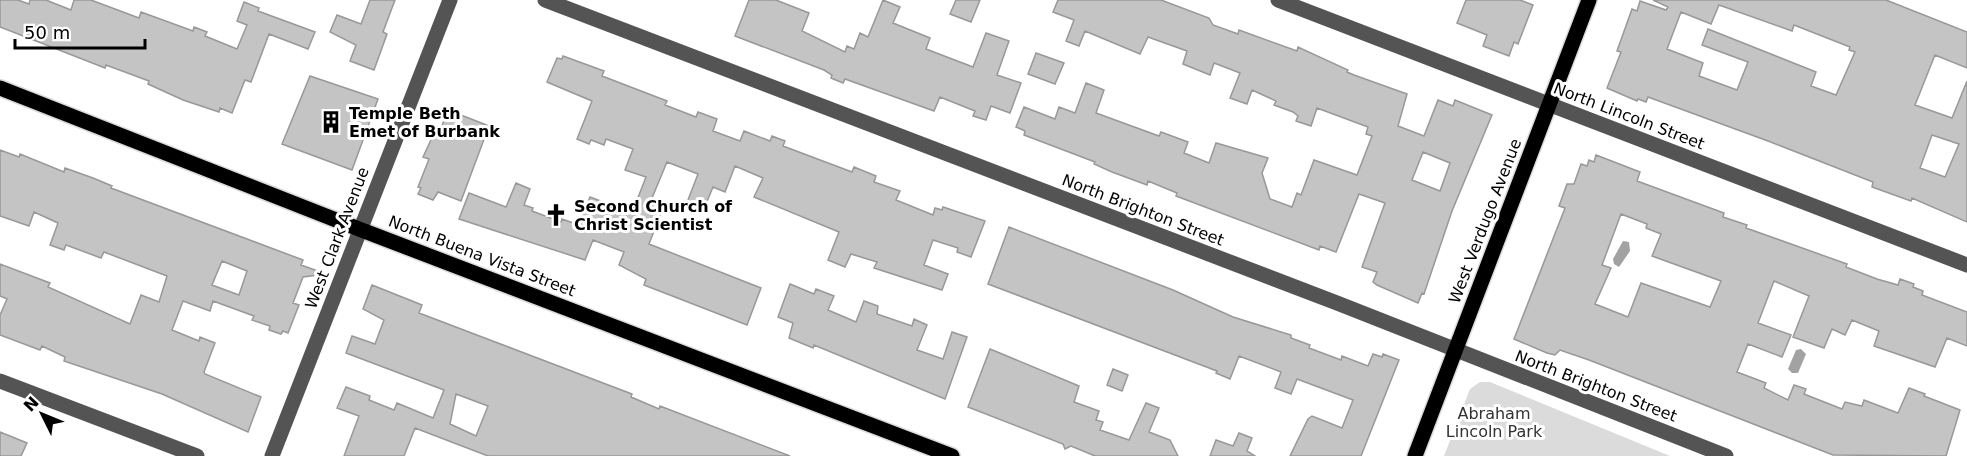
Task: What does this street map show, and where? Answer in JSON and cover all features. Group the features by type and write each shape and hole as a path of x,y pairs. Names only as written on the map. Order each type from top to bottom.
{"main road":[{"name":"West Verdugo Avenue","path":"1415,456 1588,0"},
{"name":"North Buena Vista Street","path":"0,88 359,230 952,456"}],"street":[{"name":"West Clark Avenue","path":"272,456 450,0"},
{"name":"North Brighton Street","path":"545,0 1726,456"},
{"name":"North Lincoln Street","path":"1278,0 1967,265"},
{"path":"0,381 197,456"}],"green space":[{"name":"Abraham Lincoln Park","path":"1480,382 1490,382 1670,456 1444,456 1470,389"}],"shaded area":[{"path":"1623,241 1629,242 1630,251 1619,267 1614,264 1613,259"},
{"path":"1801,349 1806,354 1798,373 1792,373 1788,369 1796,350"}],"building":[{"path":"0,0 18,0 29,4 30,0 46,0 71,10 74,0 91,0 139,18 141,12 193,31 194,27 207,32 205,36 237,49 247,25 237,21 244,2 259,8 258,11 315,32 308,49 269,34 251,82 245,80 232,113 220,108 219,112 183,100 148,84 149,81 106,65 105,68 0,27"},
{"path":"370,0 395,0 383,32 387,34 374,70 350,61 356,45 330,32 337,15 361,24"},
{"path":"749,0 776,0 809,13 802,31 845,52 847,46 854,49 860,33 868,37 883,0 900,7 893,23 930,38 926,49 973,67 986,33 1009,41 997,75 1021,83 1010,113 991,106 986,120 973,116 975,111 940,97 934,111 845,79 843,83 831,78 832,75 824,70 735,36"},
{"path":"956,0 980,0 971,22 950,14"},
{"path":"1058,0 1161,0 1209,18 1213,25 1238,34 1239,30 1297,51 1298,47 1348,70 1347,72 1407,94 1398,126 1424,136 1438,100 1453,106 1455,100 1492,115 1452,211 1424,294 1422,293 1418,303 1377,285 1373,282 1377,272 1362,267 1385,203 1359,194 1336,252 1320,246 1319,250 1176,196 1177,193 1148,181 1147,185 1112,172 1094,164 1095,162 1024,135 1025,131 1016,127 1024,107 1055,119 1059,107 1075,113 1086,83 1104,90 1096,113 1159,136 1161,132 1188,142 1184,153 1209,163 1216,143 1268,158 1262,173 1270,199 1292,207 1297,193 1301,195 1314,160 1357,175 1372,136 1366,134 1368,127 1317,108 1311,126 1296,121 1298,116 1293,112 1274,105 1276,101 1252,90 1247,104 1230,98 1240,73 1214,63 1210,75 1183,64 1187,51 1148,37 1140,54 1085,31 1079,46 1066,41 1074,20 1053,12","holes":["1423,152 1450,163 1440,191 1412,180"]},
{"path":"1466,0 1520,0 1533,5 1518,44 1514,42 1509,56 1483,46 1487,35 1457,23"},
{"path":"1653,0 1886,0 1967,32 1967,68 1935,55 1915,105 1952,118 1967,81 1967,222 1912,198 1911,201 1872,187 1873,182 1768,141 1648,97 1646,102 1638,99 1637,101 1607,88 1621,52 1617,51 1632,9 1637,11 1640,1 1666,10 1668,7","holes":["1719,5 1792,31 1794,25 1850,47 1849,50 1855,52 1836,95 1811,86 1816,72 1708,29 1702,45 1748,62 1737,90 1699,76 1703,63 1667,49 1681,12 1711,24","1932,135 1959,144 1945,177 1920,168"]},
{"path":"1036,53 1064,63 1055,84 1028,74"},
{"path":"563,56 604,71 602,76 667,101 665,105 696,117 698,112 717,119 713,131 740,141 744,131 770,141 772,136 785,141 783,146 852,172 854,167 876,176 874,182 900,191 896,200 933,215 935,208 942,210 943,207 985,221 971,257 957,252 958,248 933,240 924,265 948,274 942,290 874,268 877,262 851,254 845,267 828,260 839,232 754,197 763,178 735,166 725,192 713,187 703,211 686,205 698,174 667,162 652,198 665,203 649,244 761,288 747,325 644,285 646,279 619,265 624,252 593,240 585,260 459,219 469,193 506,207 516,183 530,189 524,205 533,208 532,211 561,222 562,219 579,225 590,197 632,213 646,177 625,170 633,149 606,139 604,145 591,140 589,144 577,139 592,101 547,82 557,58 562,59"},
{"name":"Temple Beth Emet of Burbank","path":"310,76 378,99 352,170 282,144"},
{"path":"448,110 489,126 461,201 438,192 433,200 418,194 421,188 418,187 429,159 423,157 436,129 440,131"},
{"path":"0,150 19,157 20,154 64,172 65,168 93,178 112,186 111,188 303,260 301,265 326,274 303,277 293,303 299,305 288,333 283,331 281,334 269,330 270,326 252,320 254,316 213,301 210,311 183,301 172,330 199,341 200,337 215,343 205,374 261,397 248,432 162,394 64,361 65,357 42,346 40,350 0,335 0,315 7,299 0,296 0,264 50,283 48,287 130,324 141,295 159,302 167,276 104,252 101,258 66,245 64,250 50,245 58,223 34,212 29,226 0,216","holes":["222,261 247,271 239,295 212,285"]},
{"path":"1596,155 1640,172 1637,181 1724,213 1723,217 1747,225 1746,228 1847,264 1846,267 1877,279 1898,285 1900,279 1914,284 1913,287 1923,291 1922,295 1967,312 1967,346 1947,338 1935,367 1874,346 1879,331 1852,320 1845,335 1832,329 1824,348 1793,337 1809,296 1774,281 1758,323 1791,335 1782,357 1748,344 1737,372 1766,383 1764,388 1788,400 1794,385 1806,389 1804,394 1842,409 1845,402 1862,406 1864,400 1898,413 1909,388 1925,394 1924,396 1960,410 1946,456 1833,455 1589,360 1560,350 1555,355 1547,353 1514,339 1565,208 1559,206 1567,184 1574,184 1581,164 1587,166 1589,160 1594,162","holes":["1621,214 1647,224 1646,228 1661,234 1652,256 1721,281 1710,307 1641,283 1628,317 1595,304 1611,268 1602,265"]},
{"path":"1009,227 1173,290 1233,317 1291,335 1291,338 1310,345 1309,348 1341,360 1342,356 1368,366 1373,354 1382,357 1383,354 1399,360 1361,456 1290,456 1308,419 1312,416 1342,428 1353,400 1297,379 1291,394 1275,388 1281,372 1239,356 1230,379 1216,373 1217,371 988,284"},
{"path":"790,284 814,294 816,289 834,296 828,310 856,322 864,301 878,306 877,314 912,326 914,319 927,325 917,350 943,359 952,332 967,337 945,399 814,345 813,348 789,338 793,323 778,317"},
{"path":"372,285 422,305 419,313 632,394 631,397 659,409 660,406 790,456 488,456 415,428 404,456 344,456 359,416 337,408 346,387 370,396 369,400 394,410 397,403 433,418 444,390 346,353 352,336 375,344 384,320 363,309","holes":["456,394 488,406 476,436 450,424"]},
{"path":"990,349 1079,386 1074,402 1099,411 1096,420 1103,422 1100,430 1129,440 1146,403 1159,408 1149,432 1170,440 1178,456 1095,456 1071,446 1065,449 1063,444 968,407"},
{"path":"1113,369 1128,375 1122,391 1107,385"},
{"path":"0,432 27,443 21,456 0,456"},
{"path":"1239,433 1252,438 1247,451 1255,456 1210,456 1216,440 1233,446"}],"place":[{"name":"Temple Beth Emet of Burbank","path":"331,122"},
{"name":"Second Church of Christ Scientist","path":"556,215"}]}
